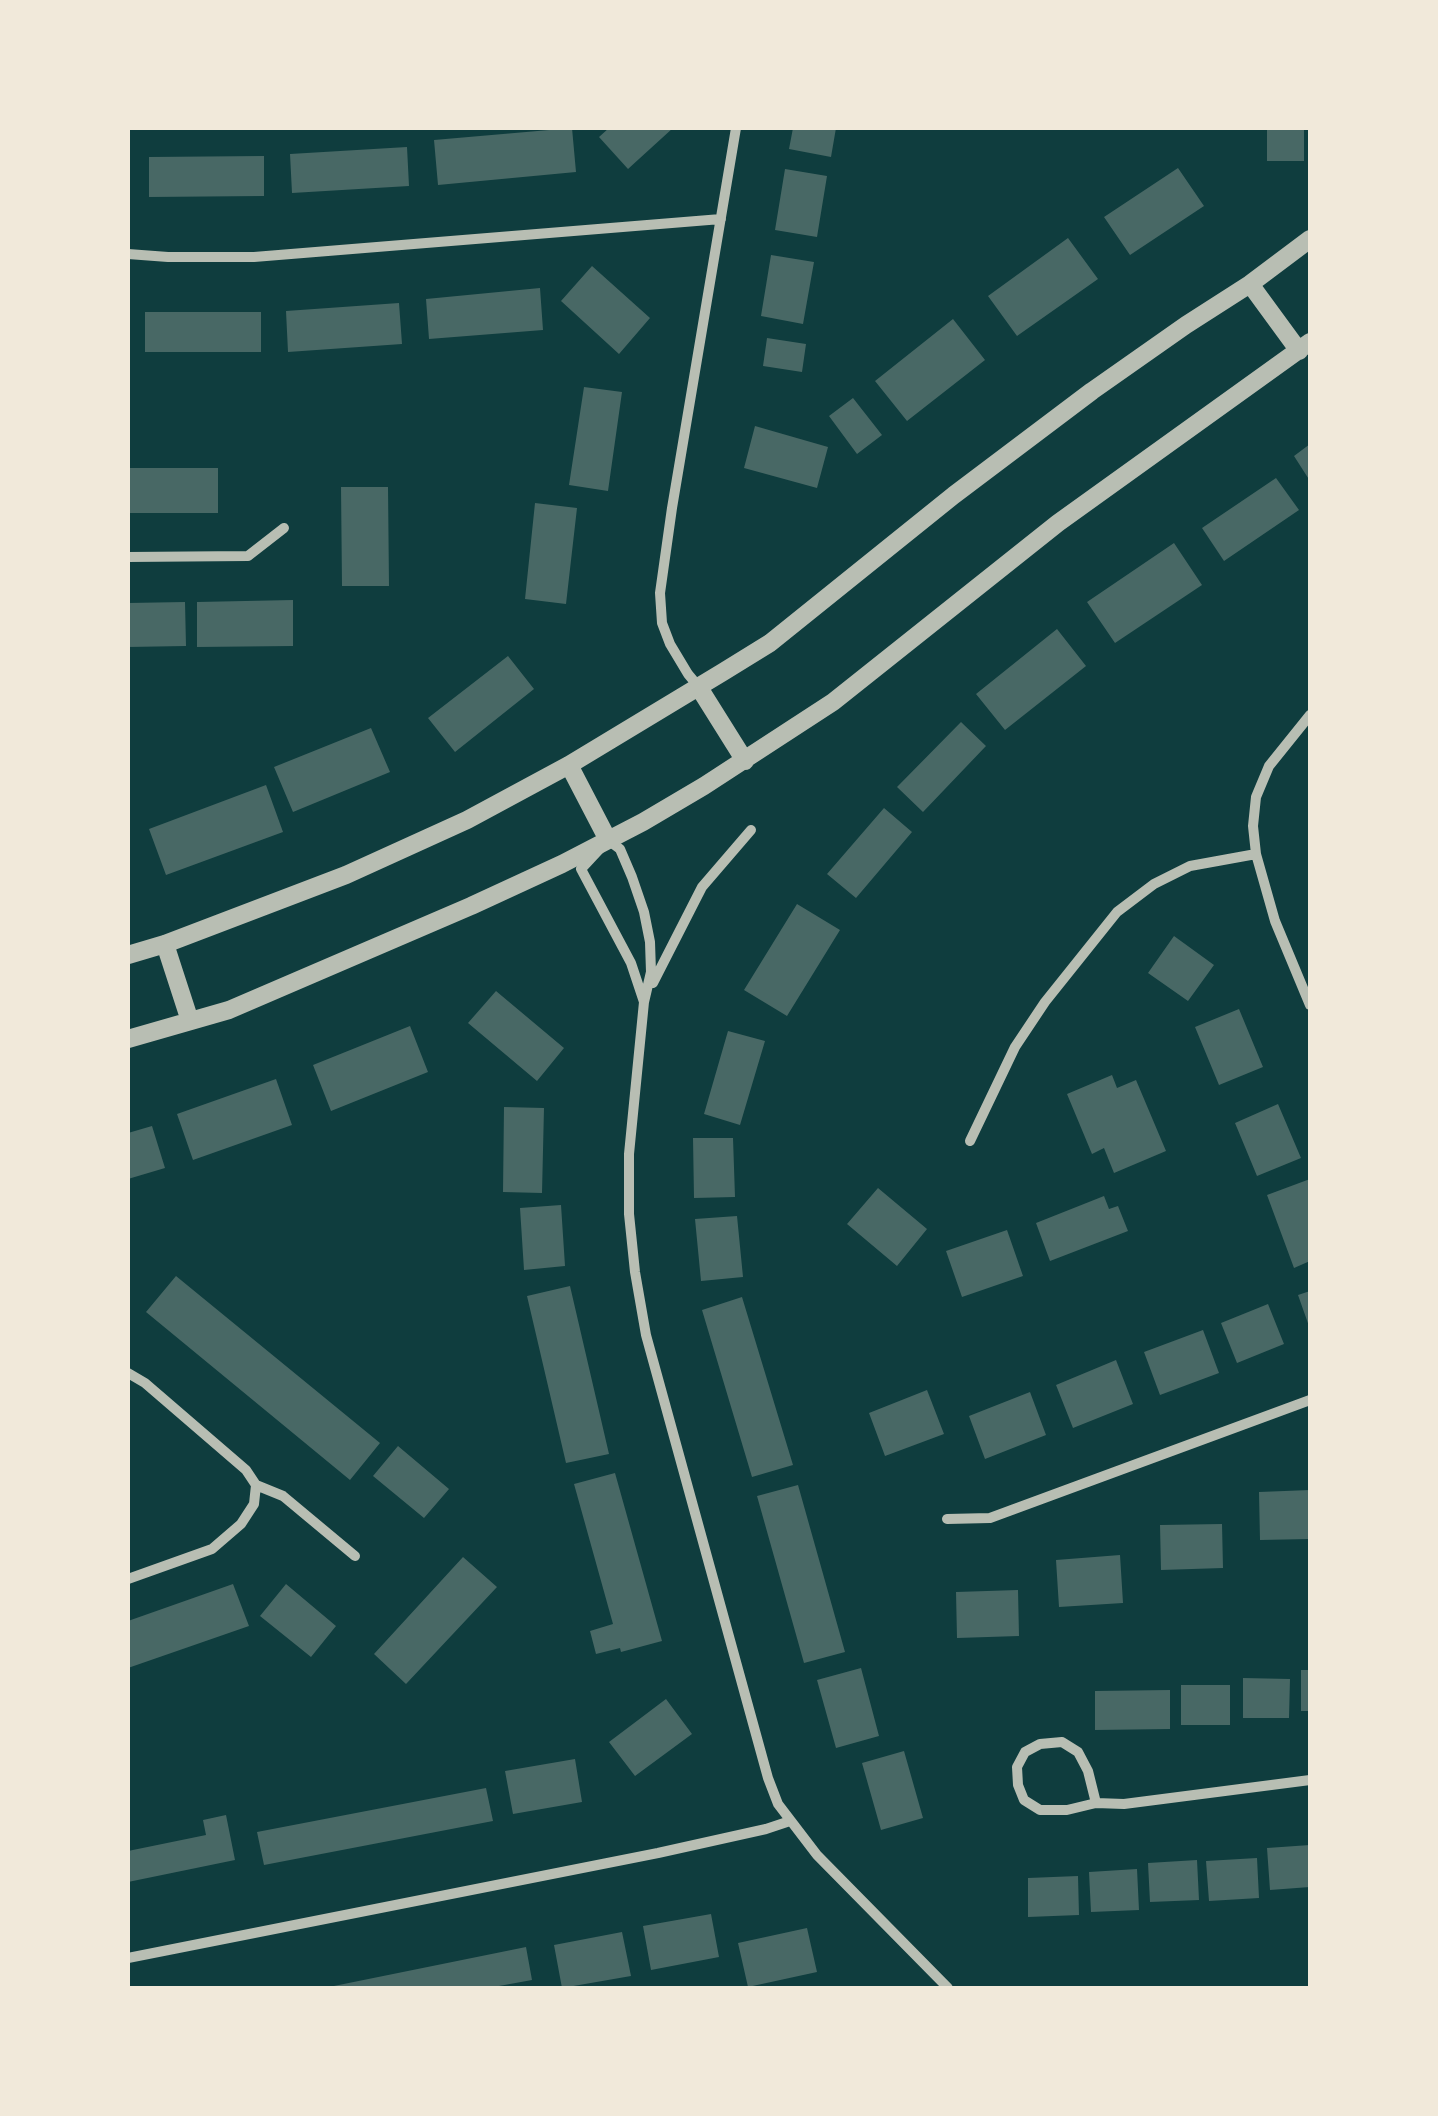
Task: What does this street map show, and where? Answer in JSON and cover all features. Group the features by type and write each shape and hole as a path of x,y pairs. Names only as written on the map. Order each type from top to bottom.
{"street":[{"path":"736,128 660,593 662,624 670,644 745,760"},
{"path":"128,254 254,256 721,220"},
{"path":"128,955 346,875 467,820 569,765 770,643 1025,441 1310,240"},
{"path":"128,1039 229,1010 489,898 608,840 745,760 832,702 1058,522 1304,347 1250,284"},
{"path":"128,558 248,556 284,528"},
{"path":"1310,715 1269,766 1256,796 1253,826 1256,854 1275,920 1310,1005"},
{"path":"569,765 608,840 620,850 644,912 650,942 651,972 644,1002 629,1154 629,1214 638,1288 646,1335 768,1778 778,1804 817,1855 948,1988"},
{"path":"644,1002 702,887 751,830"},
{"path":"608,840 581,870 631,963 644,1002"},
{"path":"970,1141 1015,1047 1116,912 1154,884 1190,866 1256,854"},
{"path":"164,944 190,1021"},
{"path":"128,1373 246,1470 256,1486 283,1496 355,1556"},
{"path":"947,1520 990,1518 1310,1400"},
{"path":"128,1580 212,1549 241,1524 254,1504 256,1486"},
{"path":"1096,1803 1078,1752 1062,1742 1040,1744 1025,1752 1017,1768 1018,1785 1024,1800 1040,1810 1124,1804 1310,1780"},
{"path":"128,1958 658,1853 766,1830 790,1821"}],"building":[{"path":"572,128 576,172 438,185 434,140"},
{"path":"609,128 673,128 628,169 599,137"},
{"path":"793,128 836,128 831,157 789,149"},
{"path":"1267,128 1304,128 1304,161 1267,161"},
{"path":"407,147 409,186 292,193 290,154"},
{"path":"264,156 264,196 149,197 149,157"},
{"path":"1178,168 1204,206 1130,255 1104,217"},
{"path":"785,169 827,176 817,237 775,230"},
{"path":"1068,238 1098,279 1017,336 988,296"},
{"path":"771,255 814,262 803,324 761,316"},
{"path":"592,266 650,318 619,354 561,301"},
{"path":"540,288 543,330 429,339 426,299"},
{"path":"399,303 402,344 288,352 286,311"},
{"path":"145,312 261,312 261,352 145,352"},
{"path":"953,319 985,360 907,421 875,381"},
{"path":"767,338 806,344 802,372 763,366"},
{"path":"584,387 622,392 608,491 569,485"},
{"path":"853,398 882,435 857,454 829,416"},
{"path":"755,426 828,447 817,488 744,468"},
{"path":"1310,444 1310,481 1294,456"},
{"path":"128,468 218,468 218,513 128,513"},
{"path":"1276,478 1299,510 1224,561 1202,528"},
{"path":"341,487 388,487 389,586 342,586"},
{"path":"535,503 577,508 566,604 525,599"},
{"path":"1174,543 1202,585 1115,643 1087,602"},
{"path":"293,600 293,646 197,647 197,602"},
{"path":"185,602 186,646 128,647 128,603"},
{"path":"1057,629 1086,666 1005,730 976,694"},
{"path":"508,656 534,689 455,752 428,718"},
{"path":"961,722 986,746 923,812 897,787"},
{"path":"371,728 390,772 293,812 274,767"},
{"path":"266,785 283,832 166,875 149,829"},
{"path":"884,808 912,832 856,898 827,874"},
{"path":"797,904 840,930 787,1016 744,990"},
{"path":"1174,936 1214,965 1188,1001 1148,973"},
{"path":"496,991 564,1048 537,1081 468,1023"},
{"path":"1239,1009 1263,1067 1219,1085 1195,1027"},
{"path":"410,1026 428,1072 331,1111 313,1065"},
{"path":"728,1031 765,1041 740,1125 704,1114"},
{"path":"1112,1075 1117,1088 1136,1080 1166,1151 1114,1173 1104,1148 1092,1154 1067,1094"},
{"path":"276,1079 292,1125 193,1160 177,1114"},
{"path":"1278,1104 1301,1158 1257,1176 1235,1123"},
{"path":"504,1107 544,1108 542,1193 503,1192"},
{"path":"152,1126 165,1168 128,1179 128,1133"},
{"path":"693,1138 733,1138 735,1197 694,1198"},
{"path":"1310,1179 1310,1261 1294,1268 1267,1195"},
{"path":"878,1188 927,1229 897,1266 847,1224"},
{"path":"1104,1196 1109,1209 1118,1206 1128,1231 1050,1261 1036,1223"},
{"path":"561,1205 565,1266 524,1270 520,1208"},
{"path":"737,1216 743,1277 701,1281 695,1219"},
{"path":"1007,1230 1023,1276 962,1297 946,1251"},
{"path":"176,1276 380,1443 350,1480 146,1312"},
{"path":"570,1286 609,1454 566,1463 527,1296"},
{"path":"1310,1291 1310,1329 1298,1295"},
{"path":"742,1297 793,1465 752,1477 702,1310"},
{"path":"1268,1304 1284,1344 1237,1363 1221,1323"},
{"path":"1203,1330 1219,1373 1160,1395 1144,1352"},
{"path":"1116,1360 1133,1404 1073,1428 1056,1385"},
{"path":"927,1390 944,1434 885,1456 869,1413"},
{"path":"1030,1392 1046,1435 985,1459 969,1416"},
{"path":"398,1446 449,1489 424,1518 373,1476"},
{"path":"615,1473 662,1641 596,1654 590,1631 613,1624 574,1484"},
{"path":"798,1485 845,1652 804,1663 757,1496"},
{"path":"1310,1490 1310,1539 1260,1540 1259,1492"},
{"path":"1222,1524 1223,1568 1161,1570 1160,1525"},
{"path":"1120,1555 1123,1603 1059,1607 1056,1560"},
{"path":"463,1557 497,1587 406,1684 374,1654"},
{"path":"233,1584 249,1626 128,1668 128,1621"},
{"path":"286,1584 336,1626 311,1657 260,1616"},
{"path":"1018,1590 1019,1636 957,1638 956,1592"},
{"path":"861,1668 879,1736 836,1748 817,1680"},
{"path":"1301,1670 1310,1670 1310,1711 1301,1711"},
{"path":"1243,1678 1290,1679 1289,1718 1243,1718"},
{"path":"1181,1685 1230,1685 1230,1725 1181,1725"},
{"path":"1170,1690 1170,1729 1095,1730 1095,1691"},
{"path":"666,1699 692,1734 635,1776 609,1742"},
{"path":"904,1751 923,1818 881,1830 862,1763"},
{"path":"575,1759 582,1802 513,1814 505,1771"},
{"path":"486,1788 493,1821 264,1865 257,1832"},
{"path":"226,1815 235,1860 128,1882 128,1851 206,1835 203,1820"},
{"path":"1310,1845 1310,1887 1270,1890 1267,1848"},
{"path":"1257,1858 1259,1898 1209,1901 1206,1861"},
{"path":"1197,1860 1199,1900 1150,1902 1148,1863"},
{"path":"1137,1869 1139,1910 1091,1912 1089,1872"},
{"path":"1078,1876 1079,1915 1028,1917 1028,1878"},
{"path":"711,1914 719,1957 651,1970 643,1926"},
{"path":"807,1928 817,1972 748,1987 738,1943"},
{"path":"622,1932 631,1976 562,1988 554,1945"},
{"path":"526,1947 532,1980 488,1988 329,1988 329,1987"}]}
